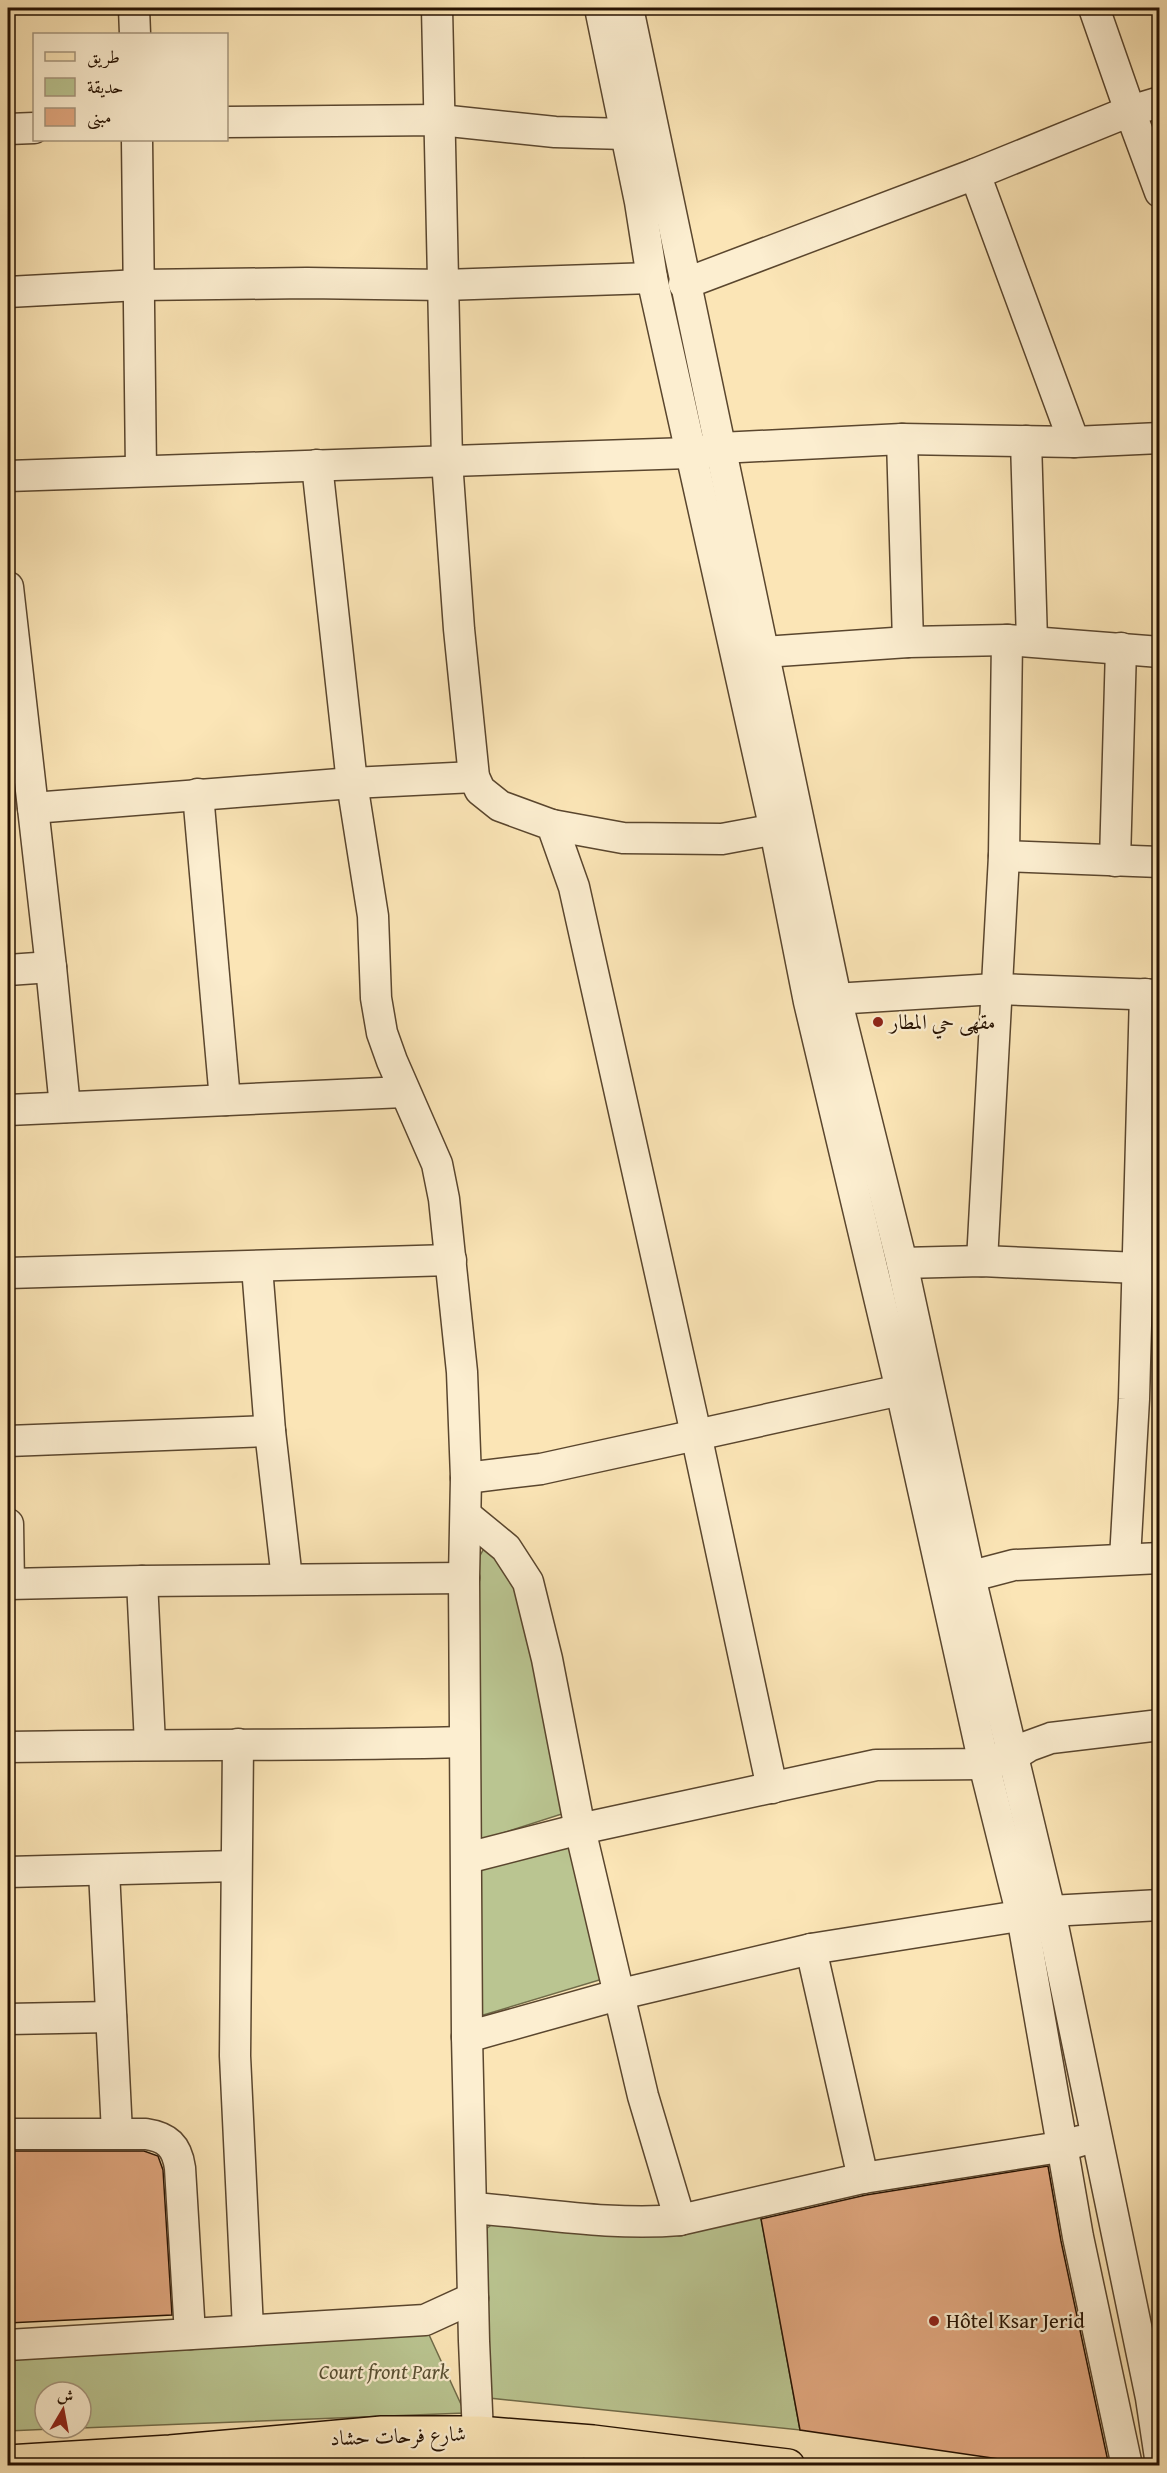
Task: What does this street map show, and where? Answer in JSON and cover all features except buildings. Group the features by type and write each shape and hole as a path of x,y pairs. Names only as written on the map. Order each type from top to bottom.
{"main road":[{"name":"شارع فرحات حشاد","path":"8,2462 60,2462 170,2452 382,2445 593,2442 718,2461 788,2466"},
{"name":"شارع فرحات حشاد","path":"277,2466 382,2445"},
{"name":"شارع فرحات حشاد","path":"479,2445 569,2466"}],"street":[{"path":"134,8 135,33"},
{"path":"436,8 447,461 459,629 474,777 480,790 500,806 552,825 623,838 722,839 787,828"},
{"path":"600,8 625,134 653,198 684,284 720,448 751,657 822,1000 916,1387 957,1580 984,1764 1036,1914 1097,2136 1151,2398 1160,2458"},
{"path":"628,8 653,198 652,278 689,453 751,657"},
{"path":"1094,8 1160,192"},
{"path":"684,284 975,174 1130,111 1160,102"},
{"path":"228,122 440,120 555,132 625,134"},
{"path":"8,129 33,128"},
{"path":"137,141 141,471"},
{"path":"975,174 1074,442"},
{"path":"8,292 139,285 307,283 444,285 652,278"},
{"path":"8,476 689,453 720,448 902,439 1074,442 1160,438"},
{"path":"902,439 908,642"},
{"path":"982,1261 995,989 1020,640 1026,441"},
{"path":"317,465 352,783 374,916 376,998 382,1033 404,1092 437,1164 444,1199 451,1260 462,1383 467,1516 464,1578 467,2037 474,2341 479,2445"},
{"path":"8,587 65,1107"},
{"path":"751,657 908,642 1020,640 1160,652"},
{"path":"1115,861 1121,648"},
{"path":"33,808 352,783 474,777"},
{"path":"198,794 225,1100"},
{"path":"552,825 574,887 772,1788"},
{"path":"1004,856 1160,862"},
{"path":"8,970 51,967"},
{"path":"822,1000 995,989 1152,994 1138,1268 1147,1399 1125,1559"},
{"path":"822,1000 903,1263 916,1387"},
{"path":"8,1110 404,1092"},
{"path":"8,1273 451,1260"},
{"path":"903,1263 982,1261 1138,1268"},
{"path":"257,1267 270,1431 286,1579"},
{"path":"466,1478 541,1469 916,1387"},
{"path":"8,1441 270,1431"},
{"path":"467,1516 506,1548 528,1582 540,1627 580,1829 621,1994 643,2096 680,2220"},
{"path":"8,1524 8,1584 464,1578"},
{"path":"957,1580 1014,1565 1160,1558"},
{"path":"957,1580 1012,1756 1036,1914 1060,2146 1127,2466"},
{"path":"141,1581 150,1744"},
{"path":"467,1858 580,1829 876,1765 984,1764 1012,1756 1029,1746 1051,1738 1160,1725"},
{"path":"8,1747 464,1742"},
{"path":"238,1744 235,2056 248,2329"},
{"path":"8,1872 236,1866"},
{"path":"104,1871 117,2133"},
{"path":"467,2037 621,1994 811,1949 1036,1914 1160,1905"},
{"path":"811,1949 863,2178"},
{"path":"8,2019 111,2017"},
{"path":"8,2134 117,2133 157,2136 167,2140 174,2147 179,2158 190,2334"},
{"path":"472,2208 608,2221 680,2220 863,2178 1060,2146 1097,2136"},
{"path":"1078,2237 1116,2228"},
{"path":"8,2345 425,2320 473,2298"},
{"path":"425,2320 474,2341"},
{"path":"1115,2404 1151,2398"}],"green space":[{"path":"487,1543 508,1560 568,1812 478,1841 477,1561"},
{"path":"577,1836 606,1978 480,2016 478,1861"},
{"path":"760,2212 800,2430 489,2398 486,2229 503,2216"},
{"name":"Court front Park","path":"425,2326 465,2413 93,2428 93,2380 33,2380 33,2430 8,2431 8,2350"}],"place":[{"name":"مقهى حي المطار","path":"878,1022"},
{"name":"Hôtel Ksar Jerid","path":"934,2321"}]}
